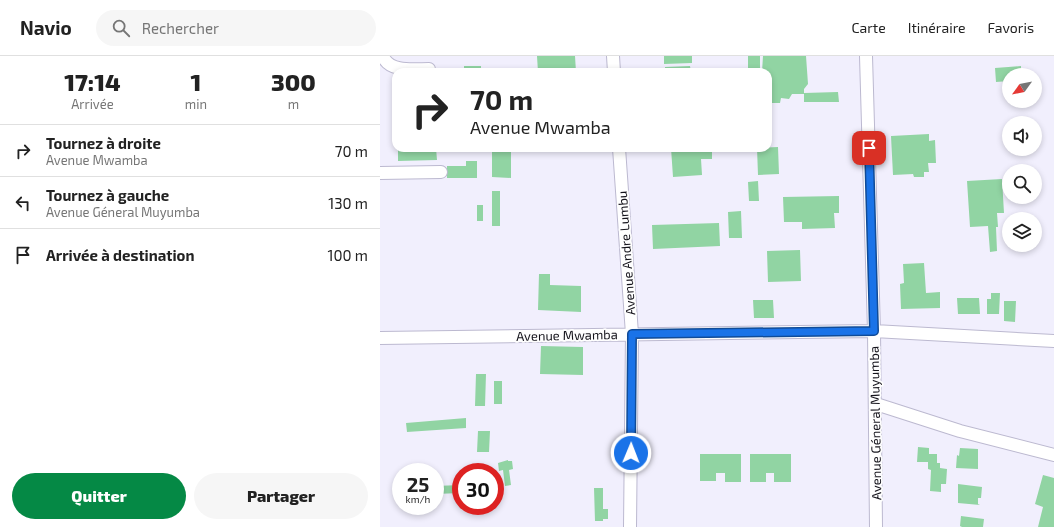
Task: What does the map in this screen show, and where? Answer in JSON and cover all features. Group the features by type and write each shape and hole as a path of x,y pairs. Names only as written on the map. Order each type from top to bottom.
{"street":[{"path":"383,56 384,59 395,68"},
{"path":"613,56 614,68"},
{"name":"Avenue Géneral Muyumba","path":"866,56 876,404 876,527"},
{"name":"Avenue Andre Lumbu","path":"619,152 632,334 630,527"},
{"path":"380,173 440,172"},
{"name":"Avenue Mwamba","path":"380,338 874,331 1054,341"},
{"path":"876,404 960,431 1054,455"}],"building":[{"path":"537,56 575,56 576,68 538,68"},
{"path":"664,56 692,56 692,63 664,64"},
{"path":"748,56 760,56 760,68 748,68"},
{"path":"763,56 806,56 808,84 804,89 804,93 838,92 839,102 804,102 804,94 792,94 789,99 781,98 780,103 772,103 772,68 762,68"},
{"path":"464,66 481,66 481,68 464,68"},
{"path":"690,66 690,68 665,68"},
{"path":"1021,66 1021,68 1002,68 1002,82 996,82 995,68"},
{"path":"929,134 929,141 935,140 936,163 928,163 929,172 924,172 924,177 914,177 913,174 893,175 891,136"},
{"path":"772,147 778,147 779,174 758,175 757,152 772,152"},
{"path":"398,152 436,152 437,160 398,161"},
{"path":"492,152 511,152 511,178 492,177"},
{"path":"671,152 712,152 712,159 701,159 702,175 673,177"},
{"path":"466,161 477,161 477,178 447,178 447,166 466,166"},
{"path":"1002,179 1002,204 1003,204 1004,212 997,213 997,251 990,252 988,226 970,227 967,181"},
{"path":"758,181 759,201 749,201 748,182"},
{"path":"492,191 500,191 500,226 492,226"},
{"path":"839,196 839,213 834,213 835,228 802,229 802,222 784,222 783,197"},
{"path":"477,205 483,205 483,221 477,221"},
{"path":"741,211 742,238 729,238 728,212"},
{"path":"719,223 720,246 653,249 652,225"},
{"path":"800,250 801,281 768,282 767,251"},
{"path":"924,263 926,293 940,292 940,308 901,309 900,284 904,283 903,264"},
{"path":"539,274 550,274 550,285 581,286 581,312 538,310"},
{"path":"991,293 1000,293 999,314 987,314 987,299 991,299"},
{"path":"957,298 979,298 980,314 958,314"},
{"path":"753,300 773,300 774,318 754,318"},
{"path":"1004,301 1016,301 1015,322 1004,321"},
{"path":"541,346 583,347 583,375 540,374"},
{"path":"476,374 486,374 485,406 475,406"},
{"path":"494,381 502,381 502,404 494,404"},
{"path":"466,418 466,428 407,432 406,423"},
{"path":"478,431 490,431 489,452 477,452"},
{"path":"918,447 929,448 929,454 937,454 937,463 940,463 940,468 947,469 946,484 941,484 941,492 930,491 931,470 928,469 928,462 917,462"},
{"path":"960,448 978,449 978,469 956,468 957,455 959,456"},
{"path":"700,454 741,454 741,482 725,482 725,473 716,473 716,481 700,481"},
{"path":"750,454 791,454 791,482 774,482 774,473 766,473 766,482 750,482"},
{"path":"508,460 512,461 513,469 509,470 511,485 505,486 504,463 498,463"},
{"path":"1043,475 1054,478 1054,527 1038,527 1043,507 1035,504"},
{"path":"958,484 982,487 981,498 978,498 978,504 980,505 958,503"},
{"path":"452,485 452,493 444,494 444,486"},
{"path":"594,488 603,488 603,509 608,509 608,519 603,519 603,521 595,521"},
{"path":"961,516 984,519 983,527 960,526"}],"route":[{"path":"631,453 632,334 874,331 869,148"}]}
